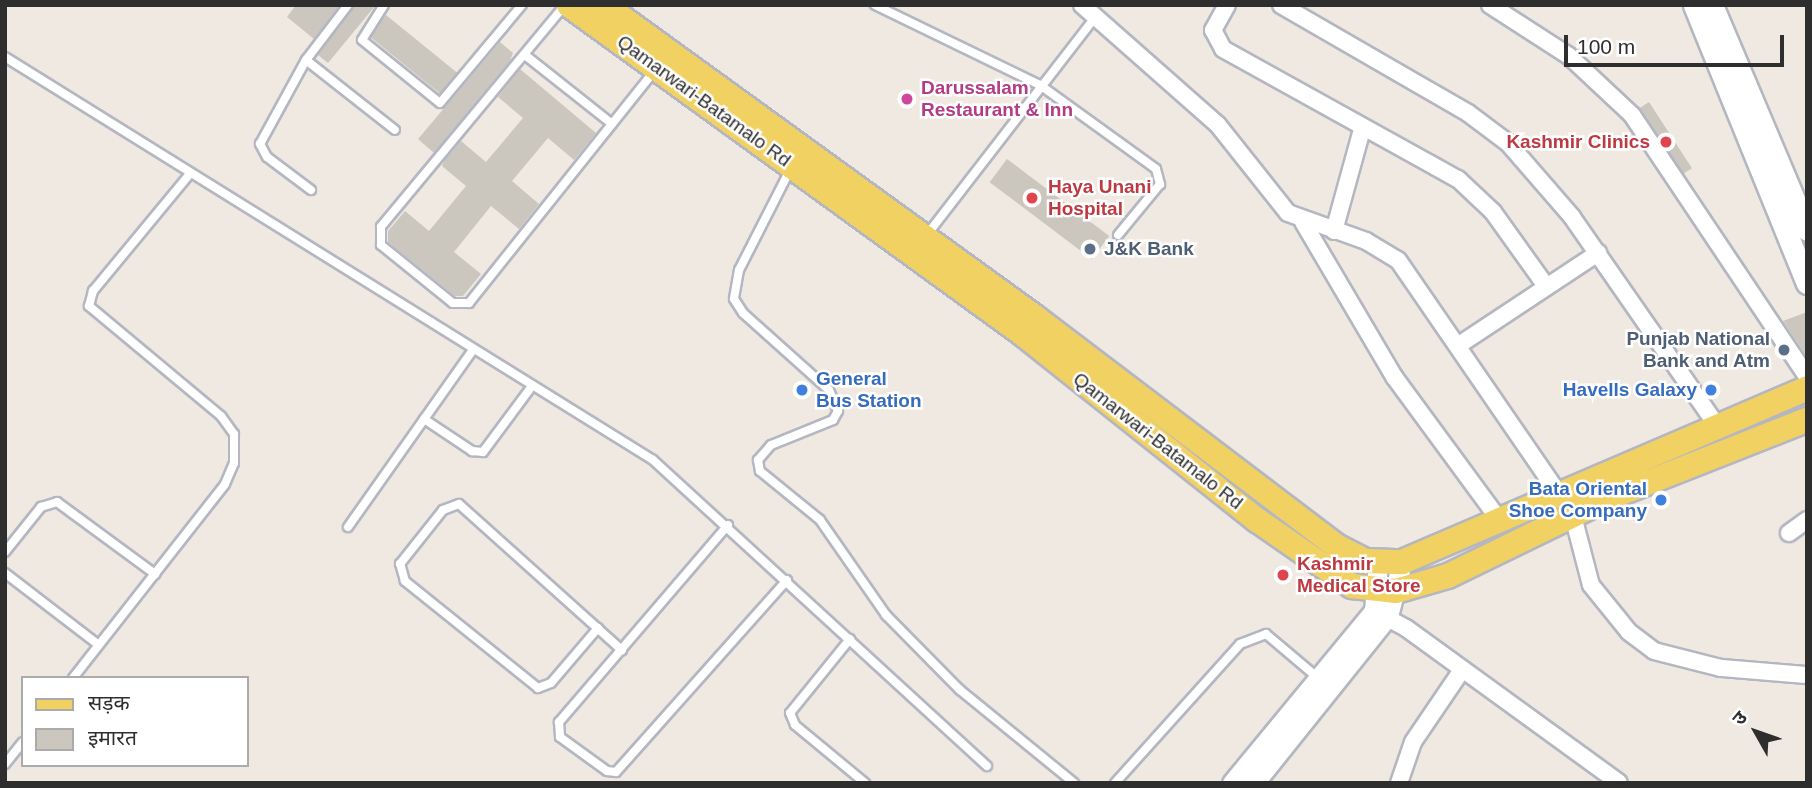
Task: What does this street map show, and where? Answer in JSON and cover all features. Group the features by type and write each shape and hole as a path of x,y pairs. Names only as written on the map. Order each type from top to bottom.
{"main road":[{"name":"Qamarwari-Batamalo Rd","path":"567,5 658,66 1023,334 1322,569 1384,602"},
{"name":"Qamarwari-Batamalo Rd","path":"604,5 926,236 1336,546 1390,561"},
{"path":"1694,5 1807,283"},
{"path":"1712,5 1807,230"},
{"path":"1384,602 1448,576 1567,507 1717,426 1807,388"},
{"path":"1390,561 1502,520 1567,507 1807,420"}],"street":[{"path":"1082,5 1218,125 1275,200 1303,222 1395,379 1502,520"},
{"path":"1227,5 1213,30 1223,49 1362,129 1436,165 1475,193 1546,286"},
{"path":"1281,5 1487,126 1530,166 1598,253 1717,426"},
{"path":"1489,5 1569,56 1632,115 1807,376"},
{"path":"1334,231 1362,129"},
{"path":"1303,222 1384,249 1398,260 1459,345 1567,507 1591,585 1629,632 1654,651 1721,668 1807,675"},
{"path":"1459,345 1598,253"},
{"path":"1789,533 1807,520"},
{"path":"1254,783 1384,602 1390,561"},
{"path":"1384,602 1462,670 1619,783"},
{"path":"1232,783 1384,602"},
{"path":"1399,783 1413,742 1462,670"}],"lane":[{"path":"312,190 267,157 260,144 306,60 348,5"},
{"path":"384,5 362,40 440,103 522,5"},
{"path":"567,5 381,228 381,245 453,303 469,303 658,66"},
{"path":"875,5 1040,85 1160,174 1160,184 1118,235"},
{"path":"926,236 1095,17"},
{"path":"524,55 612,124"},
{"path":"5,57 188,175 653,460 729,525 986,766"},
{"path":"306,60 395,130"},
{"path":"793,165 739,270 734,299 743,313 830,390 838,411 833,420 771,445 758,460 760,471 820,520 886,615 960,690 1074,783"},
{"path":"75,676 225,484 234,463 234,434 221,416 96,315 88,298 188,175"},
{"path":"348,527 473,350"},
{"path":"424,419 472,451 483,452 532,386"},
{"path":"5,552 41,507 57,502 155,574"},
{"path":"598,628 551,683 538,688 405,581 400,564 443,510 459,504 598,628 622,650"},
{"path":"729,525 556,727 560,737 612,772 787,580"},
{"path":"5,573 99,645"},
{"path":"1115,783 1240,644 1266,634 1320,680"},
{"path":"850,639 790,713 795,725 865,783"},
{"path":"5,764 21,744"}],"building":[{"path":"296,5 340,5 314,39 287,17"},
{"path":"354,5 375,6 328,63 318,55"},
{"path":"386,15 457,73 441,94 369,36"},
{"path":"500,42 513,53 510,61 434,153 418,139"},
{"path":"520,69 596,133 574,160 548,138 512,181 539,204 519,229 491,206 454,252 481,274 463,296 455,296 388,242 388,231 405,211 429,231 466,186 442,166 444,161 461,141 486,162 523,118 498,97"},
{"path":"1649,102 1692,168 1683,174 1640,108"},
{"path":"1007,159 1109,236 1092,259 990,182"},
{"path":"1807,312 1807,357 1783,321"}],"place":[{"name":"Darussalam Restaurant & Inn","path":"907,99"},
{"name":"Kashmir Clinics","path":"1666,142"},
{"name":"Haya Unani Hospital","path":"1032,198"},
{"name":"J&K Bank","path":"1090,249"},
{"name":"Punjab National Bank and Atm","path":"1784,350"},
{"name":"General Bus Station","path":"802,390"},
{"name":"Havells Galaxy","path":"1711,390"},
{"name":"Bata Oriental Shoe Company","path":"1661,500"},
{"name":"Kashmir Medical Store","path":"1283,575"}]}
